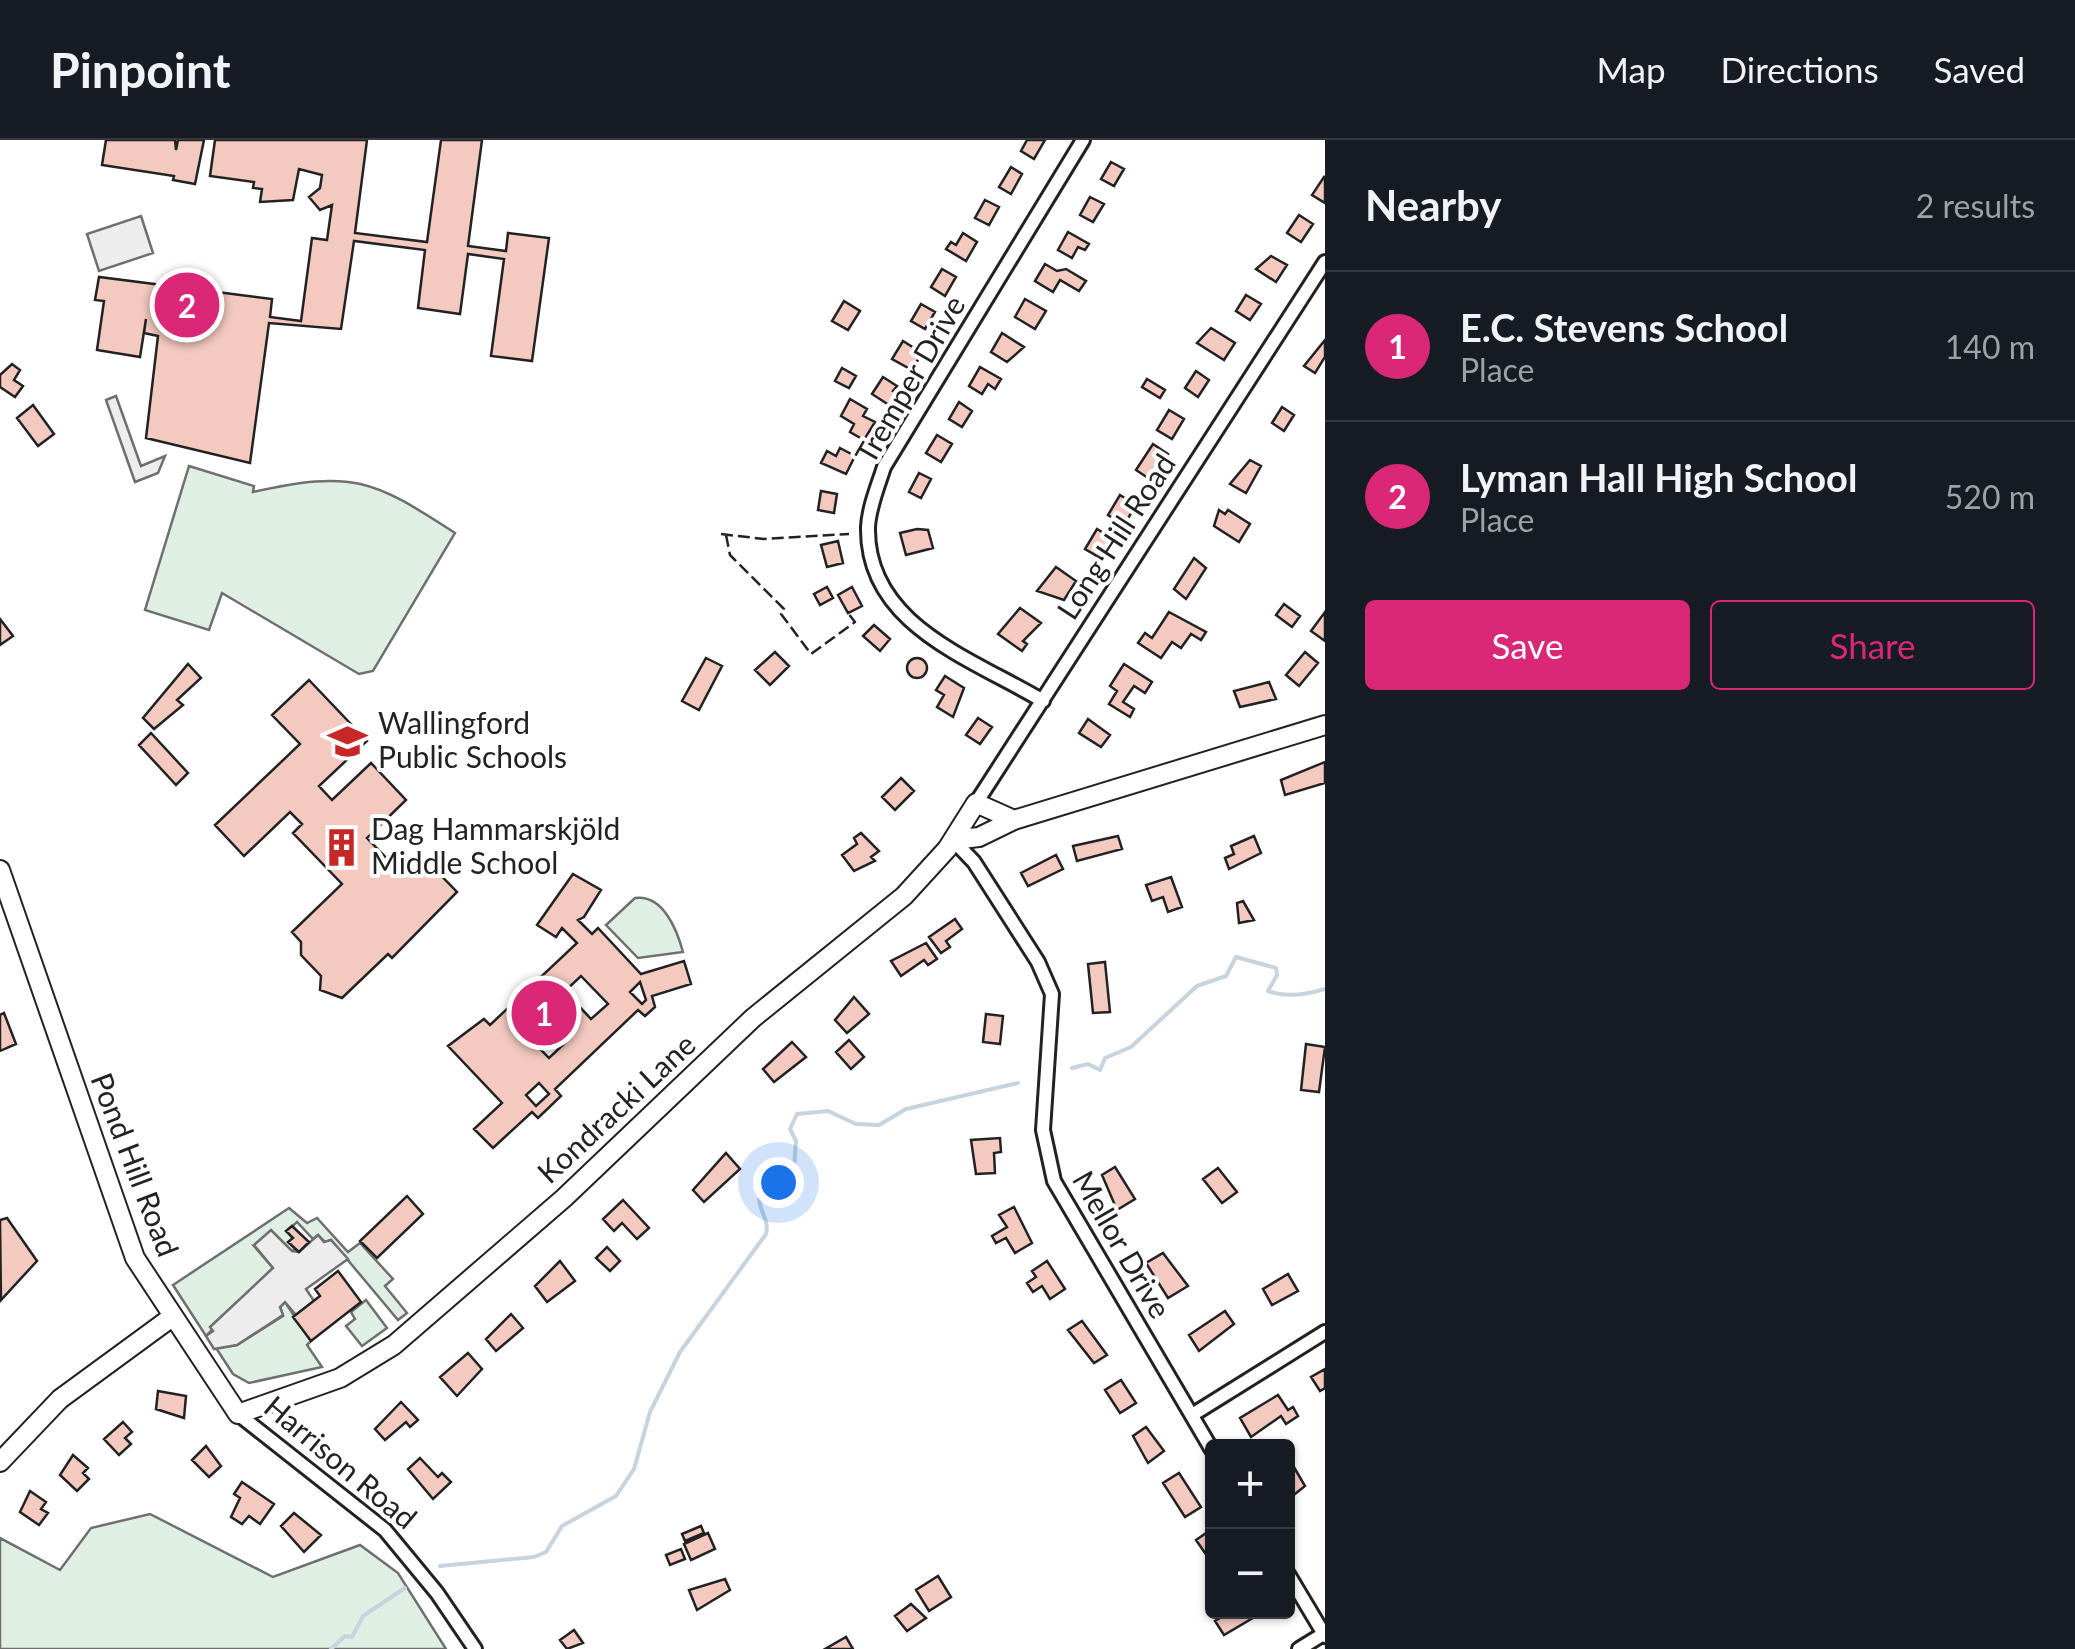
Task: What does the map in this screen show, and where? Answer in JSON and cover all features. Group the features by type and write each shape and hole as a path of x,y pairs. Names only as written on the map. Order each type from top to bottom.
{"main road":[{"path":"952,840 979,837 1014,820 1325,724"},
{"path":"976,803 1014,820"},
{"name":"Long Hill Road","path":"952,840 976,803"},
{"name":"Kondracki Lane","path":"238,1414 340,1378 394,1345 564,1198 753,1018 904,896 952,840"},
{"name":"Pond Hill Road","path":"0,870 6,909 117,1215 135,1258 172,1317"},
{"path":"0,1462 60,1399 172,1317"},
{"name":"Harrison Road","path":"172,1317 238,1414"}],"street":[{"name":"Tremper Drive","path":"1043,701 901,616 881,590 872,566 868,521 884,467 1083,140"},
{"name":"Long Hill Road","path":"976,803 1325,262"},
{"name":"Mellor Drive","path":"952,840 974,862 1050,988 1054,1014 1042,1130 1054,1181 1206,1439"},
{"path":"1192,1415 1325,1332"},
{"name":"Harrison Road","path":"238,1414 386,1530 438,1593 474,1649"},
{"path":"1295,1585 1325,1634 1299,1649"}],"green space":[{"path":"189,466 254,486 253,492 315,482 360,484 381,490 455,533 373,671 359,674 222,593 209,630 145,610"},
{"path":"635,898 645,898 661,908 673,924 683,952 638,958 606,925"},
{"path":"289,1208 307,1223 317,1218 348,1252 360,1243 393,1279 385,1286 407,1313 398,1320 331,1240 325,1242 318,1235 313,1239 297,1222 287,1231 293,1238 289,1242 295,1249 292,1251 254,1246 273,1268 206,1336 173,1285"},
{"path":"366,1300 387,1328 362,1346 346,1326 355,1319 351,1312"},
{"path":"285,1302 311,1341 307,1345 322,1367 249,1383 233,1374 216,1348 237,1345 283,1316 280,1307"},
{"path":"150,1514 273,1577 360,1545 398,1573 446,1649 0,1649 0,1538 60,1570 91,1528"}],"shaded area":[{"path":"141,216 153,253 99,271 87,234"},
{"path":"116,396 141,466 165,456 158,473 135,482 106,400"},
{"path":"271,1230 292,1251 299,1252 318,1235 324,1242 331,1240 348,1259 306,1289 314,1301 296,1315 285,1302 280,1307 283,1315 237,1345 214,1349 206,1336 213,1331 210,1327 273,1268 254,1245"}],"building":[{"path":"106,140 175,140 176,150 178,140 204,140 195,184 173,180 174,176 102,165"},
{"path":"215,140 367,140 355,233 427,242 441,140 482,140 468,246 506,251 508,233 549,238 532,361 491,356 504,259 468,254 460,314 418,308 425,250 354,241 341,329 269,323 250,463 146,438 158,336 144,333 146,319 140,357 97,350 104,301 95,300 99,277 272,299 270,317 301,321 312,238 327,240 332,205 320,210 309,197 320,188 322,175 299,169 293,200 260,202 262,189 253,188 254,182 210,176"},
{"path":"1027,140 1045,140 1034,159 1021,151"},
{"path":"1111,162 1124,169 1114,186 1101,179"},
{"path":"1011,167 1022,174 1011,194 999,187"},
{"path":"1325,178 1325,203 1312,195"},
{"path":"1090,197 1104,204 1093,222 1080,215"},
{"path":"985,200 999,207 989,225 975,218"},
{"path":"1299,215 1313,224 1301,242 1287,233"},
{"path":"1068,232 1089,244 1085,250 1078,247 1072,258 1058,250"},
{"path":"963,233 977,242 966,261 946,249 951,242 956,245"},
{"path":"1271,256 1287,265 1276,282 1256,269"},
{"path":"1045,264 1057,271 1066,269 1086,281 1079,291 1060,280 1053,292 1035,281"},
{"path":"942,269 956,277 945,296 931,287"},
{"path":"1246,295 1261,304 1250,320 1236,311"},
{"path":"1025,299 1046,311 1035,329 1015,317"},
{"path":"844,301 860,311 848,330 832,321"},
{"path":"921,304 935,312 925,329 911,321"},
{"path":"1211,328 1235,343 1224,360 1197,343"},
{"path":"1002,333 1024,347 1007,362 991,352"},
{"path":"1325,340 1325,357 1315,373 1304,366"},
{"path":"903,341 922,353 912,370 892,359"},
{"path":"12,364 20,370 14,380 23,386 15,397 0,387 0,375"},
{"path":"980,367 1001,379 995,389 988,384 982,394 969,386"},
{"path":"842,368 856,376 849,388 835,381"},
{"path":"1196,371 1209,380 1198,397 1185,388"},
{"path":"883,377 897,386 893,391 899,395 892,407 872,394"},
{"path":"1147,379 1165,390 1160,398 1142,387"},
{"path":"850,399 867,409 863,416 875,422 864,440 850,432 854,424 841,416"},
{"path":"959,402 972,411 962,427 949,419"},
{"path":"33,405 54,434 38,446 17,418"},
{"path":"1282,407 1294,415 1284,431 1272,423"},
{"path":"1169,410 1184,419 1172,439 1157,430"},
{"path":"937,435 952,444 941,462 926,453"},
{"path":"1153,444 1168,454 1151,480 1136,470"},
{"path":"840,448 855,456 846,474 821,463 827,451 836,456"},
{"path":"1250,460 1261,466 1246,493 1230,484"},
{"path":"919,473 931,479 921,498 909,492"},
{"path":"821,491 837,494 834,513 818,510"},
{"path":"1120,495 1136,505 1124,525 1108,515"},
{"path":"1219,510 1225,514 1228,510 1250,524 1239,542 1214,526"},
{"path":"1097,529 1114,539 1102,559 1085,549"},
{"path":"928,530 933,548 906,555 900,533"},
{"path":"838,541 843,563 827,567 821,545"},
{"path":"1194,558 1206,568 1186,599 1174,589"},
{"path":"1056,567 1076,581 1064,600 1037,591"},
{"path":"827,587 833,598 820,605 814,594"},
{"path":"852,587 862,606 848,613 838,595"},
{"path":"1284,604 1300,616 1292,627 1276,615"},
{"path":"1020,608 1041,623 1023,641 1027,644 1022,651 998,634"},
{"path":"1169,612 1206,632 1201,640 1191,634 1181,648 1172,642 1161,658 1138,643 1145,633 1152,638"},
{"path":"1325,612 1325,641 1311,631"},
{"path":"0,619 13,636 0,645"},
{"path":"874,625 890,639 880,651 863,636"},
{"path":"775,652 789,666 770,685 755,670"},
{"path":"1305,652 1318,663 1299,686 1286,675"},
{"path":"706,658 722,666 699,710 682,701"},
{"path":"917,658 927,668 917,678 907,668"},
{"path":"188,664 201,678 177,700 183,705 154,729 143,718"},
{"path":"1124,664 1152,682 1145,693 1134,686 1123,702 1134,709 1130,717 1109,704 1117,691 1110,686"},
{"path":"945,676 964,688 953,717 937,707 944,695 936,690"},
{"name":"Dag Hammarskjöld Middle School","path":"309,680 367,741 319,786 332,800 371,763 406,800 367,838 403,875 422,856 457,892 392,958 388,954 342,998 320,990 321,976 301,955 301,942 292,932 342,884 293,833 302,824 290,812 244,856 215,825 300,744 272,715"},
{"path":"1269,682 1276,699 1240,707 1234,691"},
{"path":"978,718 992,727 980,744 966,735"},
{"path":"1088,719 1110,735 1101,747 1079,733"},
{"path":"151,733 188,773 176,785 139,745"},
{"path":"1325,762 1325,783 1285,795 1281,780"},
{"path":"901,778 914,791 895,810 882,797"},
{"path":"861,833 879,851 871,857 875,861 854,871 842,855 857,844 854,838"},
{"path":"1118,836 1122,849 1077,861 1073,846"},
{"path":"1254,836 1261,853 1229,869 1225,858 1234,854 1231,846"},
{"path":"1056,855 1063,869 1028,886 1021,873"},
{"path":"573,874 601,890 578,920 592,934 598,928 641,974 684,961 691,984 652,996 655,1007 645,1016 638,1010 555,1089 561,1096 538,1118 532,1112 493,1148 474,1129 502,1103 448,1046 484,1019 490,1025 577,943 562,928 556,937 537,925","holes":["581,976 608,1004 591,1019 565,991","640,982 646,1000 642,1004 630,992","539,1015 565,1043 549,1058 522,1030","539,1083 549,1094 536,1106 526,1095"]},
{"path":"1171,877 1182,907 1168,912 1163,897 1152,901 1146,885"},
{"path":"1243,901 1254,920 1239,923 1237,903"},
{"path":"955,919 962,929 946,941 950,947 941,953 929,937"},
{"path":"926,943 937,959 928,965 924,960 901,976 891,961"},
{"path":"1105,962 1110,1012 1093,1013 1088,964"},
{"path":"854,997 869,1014 847,1033 835,1020"},
{"path":"4,1013 16,1044 0,1051 0,1015"},
{"path":"986,1014 1003,1016 1000,1044 983,1042"},
{"path":"849,1040 864,1057 851,1069 836,1052"},
{"path":"792,1042 806,1057 774,1082 763,1069"},
{"path":"1306,1044 1325,1047 1319,1092 1301,1090"},
{"path":"1000,1138 1001,1152 994,1153 995,1173 976,1174 971,1140"},
{"path":"726,1153 740,1169 704,1202 693,1190"},
{"path":"1115,1167 1135,1199 1117,1210 1102,1175"},
{"path":"1218,1168 1237,1192 1222,1203 1203,1179"},
{"path":"407,1196 423,1214 377,1258 360,1241"},
{"path":"623,1200 649,1228 637,1239 622,1223 614,1231 603,1219"},
{"path":"1014,1207 1032,1243 1015,1253 1006,1238 996,1243 992,1236 1007,1227 999,1215"},
{"path":"7,1218 37,1261 1,1300 0,1220"},
{"path":"292,1226 309,1242 299,1252 288,1242 293,1238 286,1231"},
{"path":"607,1247 620,1261 610,1271 596,1258"},
{"path":"1163,1253 1188,1286 1168,1298 1146,1263"},
{"path":"560,1261 575,1281 547,1302 535,1286"},
{"path":"1047,1261 1065,1289 1050,1299 1042,1286 1033,1292 1027,1283 1036,1277 1032,1271"},
{"path":"338,1271 361,1302 311,1341 293,1317 320,1296 315,1289"},
{"path":"1288,1274 1298,1291 1272,1305 1263,1289"},
{"path":"1225,1311 1234,1324 1199,1351 1189,1335"},
{"path":"511,1314 523,1328 496,1351 486,1339"},
{"path":"1082,1321 1107,1355 1094,1363 1068,1330"},
{"path":"468,1353 482,1369 457,1396 440,1377"},
{"path":"1325,1369 1325,1388 1320,1391 1311,1377"},
{"path":"1121,1380 1136,1403 1120,1413 1105,1390"},
{"path":"158,1391 186,1396 184,1418 156,1409"},
{"path":"1278,1395 1288,1410 1293,1407 1298,1416 1286,1424 1281,1416 1251,1437 1240,1418"},
{"path":"401,1402 418,1420 410,1427 406,1422 385,1440 375,1429"},
{"path":"123,1422 132,1432 125,1438 131,1444 119,1455 104,1439"},
{"path":"1146,1427 1164,1451 1148,1463 1133,1436"},
{"path":"206,1446 221,1466 209,1477 192,1460"},
{"path":"73,1455 88,1468 83,1473 89,1479 77,1491 60,1475"},
{"path":"420,1458 438,1477 442,1473 451,1482 433,1499 408,1469"},
{"path":"1295,1469 1305,1486 1295,1494"},
{"path":"1179,1473 1201,1507 1185,1517 1163,1483"},
{"path":"242,1482 274,1504 260,1524 249,1516 242,1524 231,1517 240,1498 234,1494"},
{"path":"30,1491 46,1502 41,1509 48,1513 39,1525 20,1512"},
{"path":"294,1513 321,1535 304,1552 281,1526"},
{"path":"701,1526 704,1533 685,1541 682,1534"},
{"path":"708,1533 715,1549 691,1560 684,1544"},
{"path":"1205,1534 1205,1553 1196,1540"},
{"path":"681,1549 685,1559 670,1565 666,1555"},
{"path":"938,1576 951,1597 929,1611 916,1590"},
{"path":"725,1579 730,1590 697,1610 689,1590"},
{"path":"911,1604 926,1618 907,1631 895,1616"},
{"path":"1218,1619 1251,1619 1224,1635 1215,1621"},
{"path":"574,1630 583,1643 567,1649 560,1640"},
{"path":"846,1637 853,1649 825,1649"}],"waterway":[{"path":"1072,1068 1088,1064 1100,1070 1105,1058 1131,1047 1197,986 1226,976 1236,957 1276,968 1277,975 1268,991 1296,995 1325,989"},
{"path":"440,1566 534,1557 546,1552 562,1526 616,1496 634,1469 650,1412 680,1352 766,1234 760,1194 784,1202 792,1194 796,1141 790,1129 797,1114 828,1111 856,1124 879,1125 906,1109 1018,1083"},
{"path":"331,1649 345,1636 352,1637 363,1616 405,1588"}],"fence":[{"path":"721,534 764,539 849,534"},
{"path":"726,535 730,555 784,609 781,614 811,654 855,622 848,613"}],"place":[{"name":"Lyman Hall High School","path":"187,305"},
{"name":"Wallingford Public Schools","path":"348,741"},
{"name":"Dag Hammarskjöld Middle School","path":"341,847"},
{"name":"E.C. Stevens School","path":"544,1013"}]}
